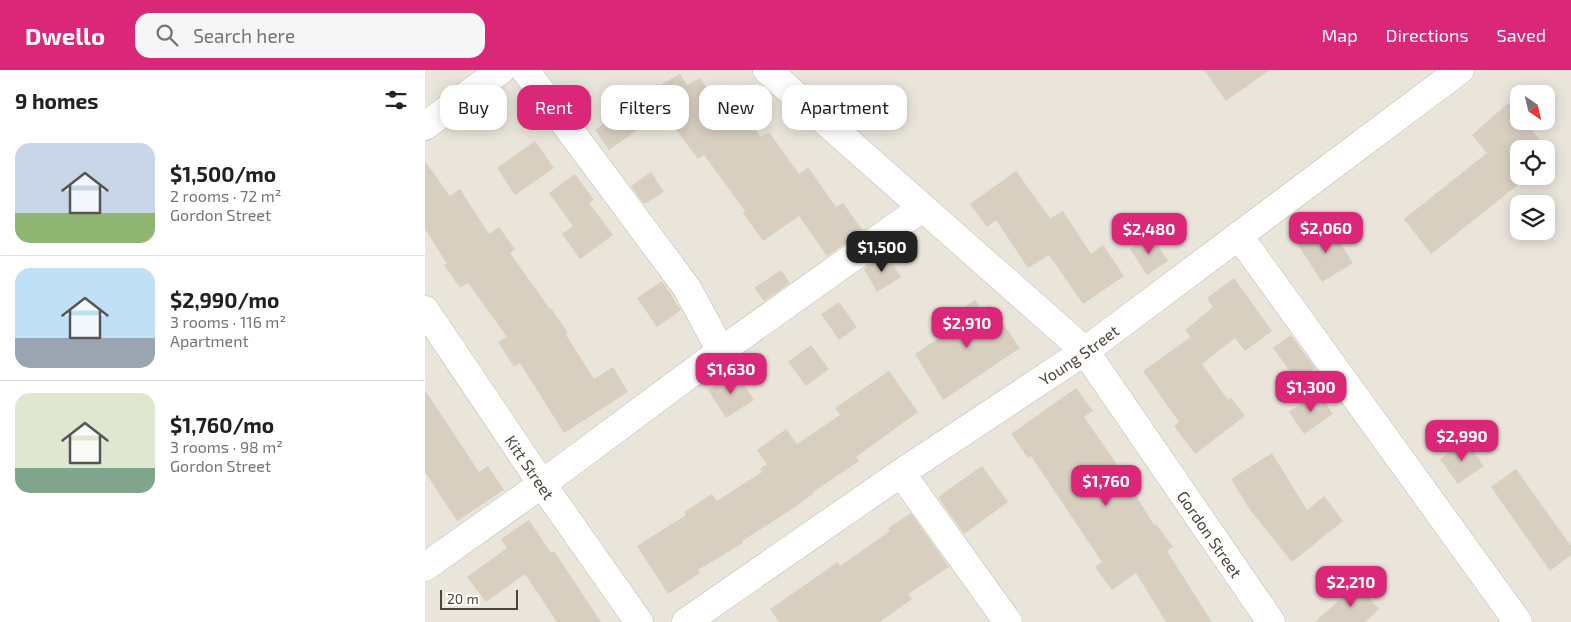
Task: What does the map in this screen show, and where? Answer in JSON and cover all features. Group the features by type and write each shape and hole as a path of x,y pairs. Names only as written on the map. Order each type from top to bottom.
{"street":[{"path":"525,70 687,288 721,351"},
{"name":"Gordon Street","path":"767,70 1085,351 1271,622"},
{"name":"Young Street","path":"686,622 901,472 1085,351 1460,70"},
{"path":"425,126 491,73"},
{"path":"425,567 543,484 721,351 922,208"},
{"path":"1239,236 1518,622"},
{"name":"Kitt Street","path":"425,310 639,622"},
{"path":"901,472 1007,622"}],"shaded area":[{"path":"425,70 1571,70 1571,622 425,622"}],"building":[{"path":"1204,70 1270,70 1226,101"},
{"path":"680,74 687,85 661,85"},
{"path":"700,78 704,85 699,85 699,130 756,130 761,137 769,132 799,174 808,167 836,207 843,203 863,231 827,256 799,216 763,241 743,213 745,211 704,155 698,159 676,130 689,130 689,85 687,85"},
{"path":"1508,103 1510,105 1510,130 1532,130 1539,139 1510,140 1510,185 1518,185 1431,254 1404,219 1487,153 1472,135"},
{"path":"601,126 601,130 638,130 609,150 595,130"},
{"path":"535,141 554,168 515,195 497,168"},
{"path":"425,161 450,196 460,189 489,234 499,227 515,249 510,253 568,333 566,335 594,379 613,367 628,392 564,433 520,363 514,367 498,342 507,337 468,283 460,288 444,265 447,264 425,229"},
{"path":"1016,171 1050,218 1063,211 1091,254 1103,245 1124,276 1083,304 1049,255 1028,268 996,220 987,227 970,204"},
{"path":"651,172 664,192 644,204 631,186"},
{"path":"575,174 594,200 589,203 613,235 580,259 562,234 573,226 549,193"},
{"path":"1329,225 1353,263 1322,282 1298,245"},
{"path":"1151,235 1168,261 1147,275 1130,249"},
{"path":"887,255 901,277 877,292 864,269"},
{"path":"781,270 790,283 764,301 754,288"},
{"path":"1234,278 1272,331 1245,351 1235,338 1202,364 1228,400 1231,398 1245,416 1195,454 1174,426 1179,422 1143,371 1191,337 1185,330 1213,307 1207,298"},
{"path":"662,281 681,310 657,327 637,298"},
{"path":"975,300 982,310 990,305 1020,348 943,400 915,354 955,327 949,318"},
{"path":"839,302 857,327 839,340 821,314"},
{"path":"1291,335 1315,368 1297,381 1273,348"},
{"path":"811,345 829,369 806,386 788,362"},
{"path":"889,371 918,412 856,457 859,461 813,492 795,507 742,541 743,543 698,570 700,573 668,594 637,546 686,515 684,512 712,494 717,501 762,472 760,469 767,464 757,450 786,429 797,444 840,415 835,408"},
{"path":"736,372 754,400 726,418 708,390"},
{"path":"1076,388 1093,411 1084,417 1112,457 1154,525 1156,524 1173,547 1167,551 1212,622 1166,622 1136,573 1112,590 1095,567 1102,562 1031,456 1028,458 1011,434"},
{"path":"425,390 479,472 488,466 504,490 457,521 425,472"},
{"path":"1318,392 1333,414 1304,434 1289,412"},
{"path":"1466,441 1484,466 1458,484 1440,459"},
{"path":"1272,453 1307,510 1324,496 1343,521 1292,562 1250,510 1231,479"},
{"path":"982,466 1008,502 964,534 938,497"},
{"path":"1516,469 1571,546 1571,555 1550,571 1491,487"},
{"path":"911,513 949,567 908,594 912,599 880,622 779,622 770,609 838,562 840,566 890,531 888,528"},
{"path":"529,520 551,553 554,551 601,622 557,622 525,574 486,602 467,577 507,548 501,539"},
{"path":"1357,584 1379,609 1365,622 1315,622"}]}
